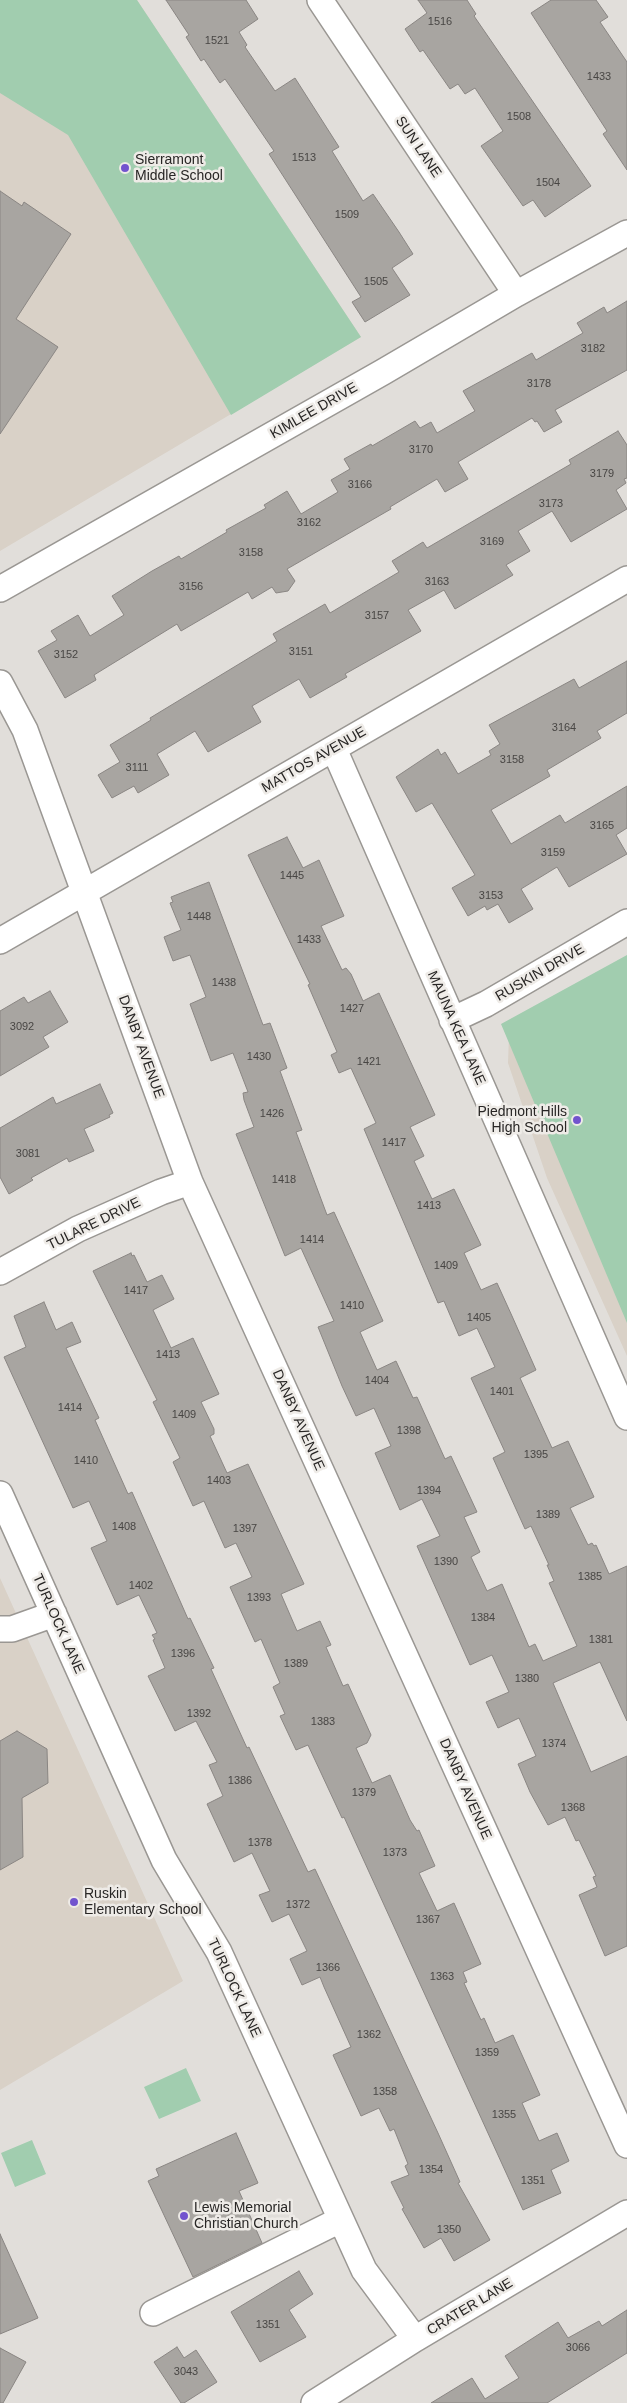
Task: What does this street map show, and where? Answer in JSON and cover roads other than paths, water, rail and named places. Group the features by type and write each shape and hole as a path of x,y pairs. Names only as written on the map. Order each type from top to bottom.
{"street":[{"name":"SUN LANE","path":"320,0 516,294"},
{"name":"KIMLEE DRIVE","path":"0,590 516,294 627,233"},
{"name":"MATTOS AVENUE","path":"0,941 627,579"},
{"name":"DANBY AVENUE","path":"0,683 25,730 190,1182 627,2145"},
{"name":"MAUNA KEA LANE","path":"334,749 627,1417"},
{"name":"RUSKIN DRIVE","path":"452,1020 486,1004 627,922"},
{"name":"TULARE DRIVE","path":"0,1272 78,1229 161,1192 190,1182"},
{"name":"TURLOCK LANE","path":"0,1494 164,1860 219,1952 364,2270 415,2339"},
{"path":"0,1629 12,1629 54,1614"},
{"name":"CRATER LANE","path":"314,2403 415,2339 627,2213"},
{"path":"153,2313 340,2220"}],"place":[{"name":"Sierramont Middle School","path":"125,168"},
{"name":"Piedmont Hills High School","path":"577,1120"},
{"name":"Ruskin Elementary School","path":"74,1902"},
{"name":"Lewis Memorial Christian Church","path":"184,2216"}]}
